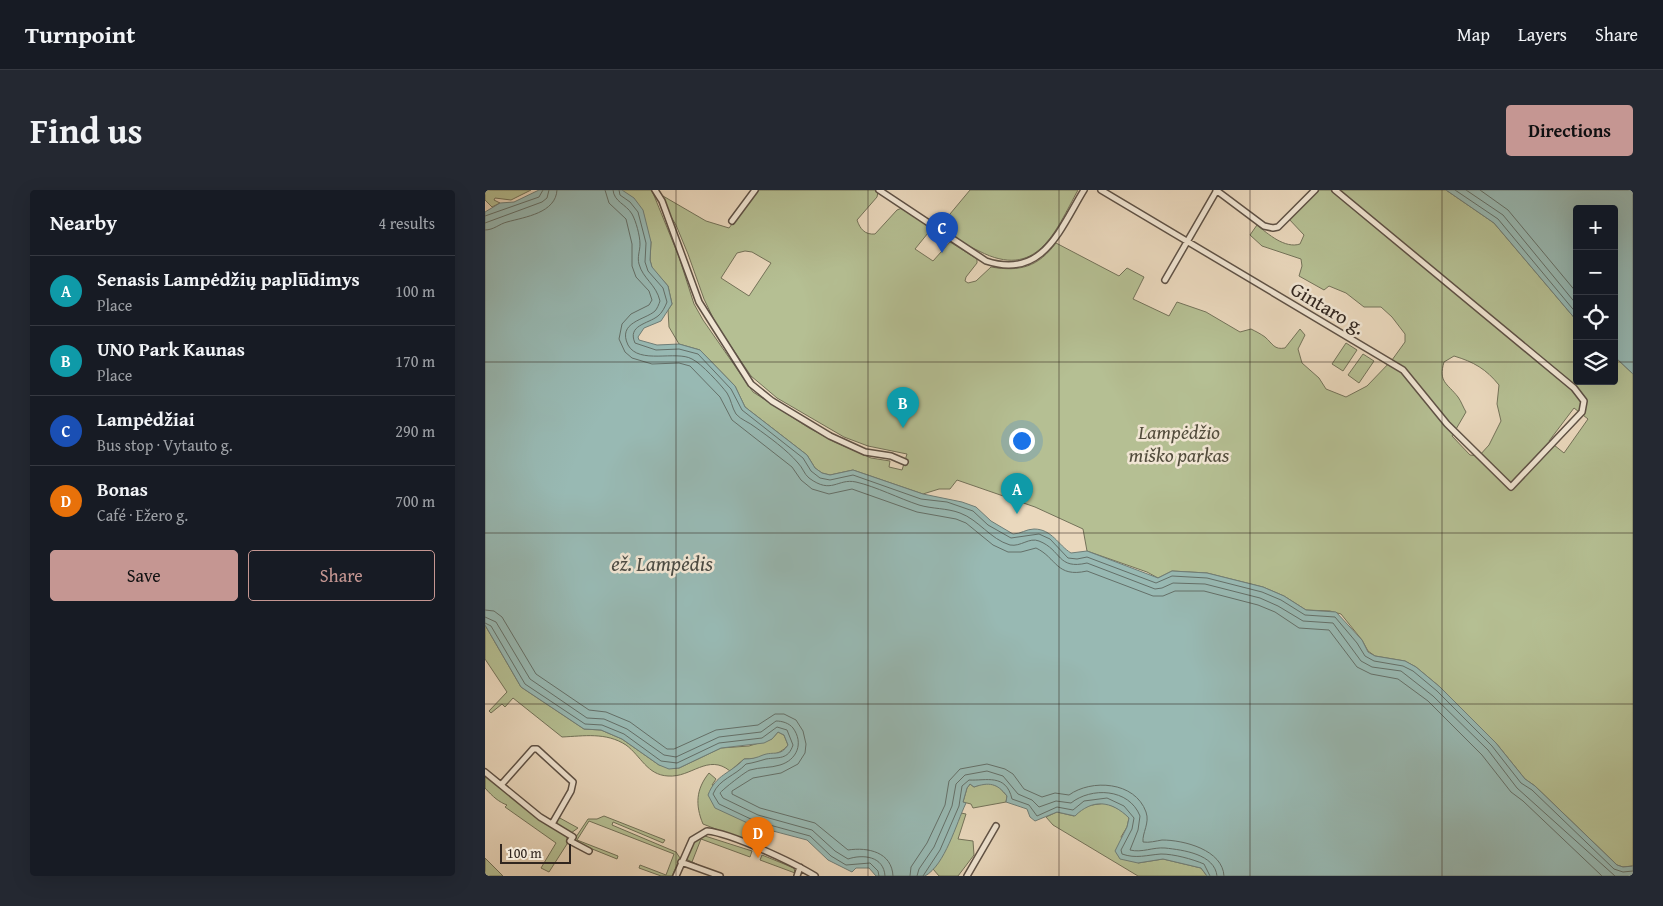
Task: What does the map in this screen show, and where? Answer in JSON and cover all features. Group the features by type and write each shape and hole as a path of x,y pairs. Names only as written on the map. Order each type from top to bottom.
{"street":[{"path":"732,221 755,190"},
{"path":"879,190 986,261 1006,266 1027,263 1046,250 1084,190"},
{"name":"Gintaro g.","path":"1101,190 1403,370 1447,424 1511,487 1582,412 1584,401 1574,388 1335,190"},
{"path":"1165,280 1216,190 1264,226 1273,228 1315,190"},
{"path":"657,192 667,195"},
{"path":"657,192 699,302 751,384 772,401 830,436 865,452 891,456 905,462"},
{"path":"501,785 533,750 537,749 573,782 571,791 552,824"},
{"path":"485,772 540,817 573,837 570,841 589,851"},
{"path":"967,876 996,826"},
{"path":"676,876 692,840 707,831 721,834 800,867 815,876"},
{"path":"681,862 720,876"},
{"path":"797,876 800,867"}],"green space":[{"path":"485,190 531,190 511,200 495,198 494,200 500,203 492,207 485,200"},
{"name":"Lampėdžio miško parkas","path":"622,190 651,190 653,193 679,257 694,304 753,392 809,428 835,442 871,458 890,461 889,467 902,470 907,454 868,446 844,437 777,398 751,376 716,324 704,299 688,254 676,225 668,212 663,196 706,221 729,228 758,190 875,190 878,192 877,197 857,220 863,231 868,234 875,234 897,210 902,208 926,224 928,233 915,249 933,261 950,242 977,259 977,263 966,277 965,281 968,283 976,281 991,267 1011,269 1028,266 1042,258 1056,243 1119,276 1127,268 1144,277 1133,299 1169,316 1177,302 1206,312 1240,332 1251,329 1278,348 1285,348 1300,329 1305,335 1298,349 1302,363 1319,378 1326,389 1346,397 1367,386 1392,360 1405,342 1405,334 1392,317 1381,307 1364,307 1346,293 1329,286 1324,290 1299,276 1302,266 1301,259 1262,246 1250,235 1257,225 1283,243 1300,244 1304,235 1288,218 1318,190 1446,190 1494,223 1573,316 1573,385 1618,385 1618,360 1633,374 1633,866 1623,867 1617,865 1535,786 1525,779 1496,743 1440,687 1416,667 1405,661 1375,656 1368,651 1362,640 1341,614 1330,611 1306,610 1284,596 1263,587 1207,573 1172,571 1158,578 1147,572 1087,551 1083,529 1035,507 957,480 950,489 939,489 923,494 853,470 830,475 822,473 815,468 807,455 745,407 735,386 700,350 679,344 669,327 668,310 672,304 668,286 652,268 650,260 651,242","holes":["752,252 771,263 749,296 721,278 737,253","1454,356 1484,370 1499,385 1497,404 1501,421 1489,445 1479,456 1470,455 1452,436 1466,412 1458,397 1445,382 1442,374 1444,362","1574,408 1588,419 1564,453 1549,441"]},
{"path":"970,190 1078,190 1052,236 1042,248 1030,256 1016,260 999,259 979,251 949,234 940,226"},
{"path":"1346,343 1357,350 1343,371 1332,364"},
{"path":"1363,354 1374,361 1359,383 1348,375"},
{"path":"485,625 521,687 584,729 601,730 622,739 659,765 679,768 721,748 749,746 772,739 778,732 784,735 788,745 785,749 774,754 744,759 730,771 714,764 684,774 668,776 649,769 631,749 611,738 603,736 562,737 513,698 505,707 502,704 491,713 489,711 507,692 485,659"},
{"path":"709,773 716,779 712,785 754,826 766,829 755,837 741,839 703,824 700,817 698,797 701,785"},
{"path":"485,775 538,819 567,837 567,844 549,872 541,868 556,843 505,807 507,805 491,794 485,788"},
{"path":"987,782 999,787 1007,796 1006,802 973,808 971,804 963,802 970,784 974,787"},
{"path":"1106,803 1121,810 1129,818 1127,827 1121,837 1138,863 1163,859 1201,868 1207,876 1138,876 1053,825 1046,817 1057,812 1074,816 1085,806"},
{"path":"961,813 966,814 958,839 973,841 974,855 958,876 939,876 933,869 944,852"},
{"path":"604,816 665,840 663,843 613,822 612,825 676,852 680,858 672,876 661,876 639,868 640,865 666,875 674,854 589,821 577,840 618,856 617,859 575,842 574,840 588,819 597,819"},
{"path":"558,817 578,828 571,833 557,824"},
{"path":"705,836 752,851 750,857 701,839 692,862 686,859 694,841"},
{"path":"762,855 794,868 795,873 760,860"},
{"path":"485,858 503,876 485,876"}],"water":[{"name":"ež. Lampėdis","path":"539,190 622,190 634,198 643,210 651,242 650,260 652,267 668,286 672,304 661,321 644,328 638,337 639,340 657,345 679,344 700,350 735,386 745,407 807,455 815,468 822,473 830,475 853,470 923,494 962,502 976,507 991,521 1013,534 1031,529 1040,530 1050,534 1071,553 1087,551 1158,578 1172,571 1207,573 1263,587 1284,596 1306,610 1336,612 1362,640 1368,652 1375,656 1405,661 1416,667 1440,687 1496,743 1525,779 1535,786 1617,865 1623,867 1633,866 1633,876 1207,876 1201,868 1163,859 1138,863 1120,859 1115,851 1127,827 1129,818 1108,805 1095,804 1081,810 1075,816 1057,812 1035,821 1030,817 1027,809 1006,802 1007,796 1000,788 988,784 974,787 970,784 963,802 966,803 949,843 932,871 925,876 876,876 869,868 856,868 852,872 828,860 807,840 754,826 715,808 708,795 719,778 744,759 782,751 788,745 784,735 778,732 772,739 764,743 721,748 679,768 669,769 659,765 622,739 601,730 584,729 521,687 485,625 485,212 500,203 514,202"},
{"path":"1446,190 1633,190 1633,374 1618,360 1618,205 1573,205 1573,316 1494,223"}],"place":[{"name":"Lampėdžiai","path":"942,253"},
{"name":"UNO Park Kaunas","path":"903,428"},
{"name":"Senasis Lampėdžių paplūdimys","path":"1017,514"},
{"name":"Bonas","path":"758,858"}]}
